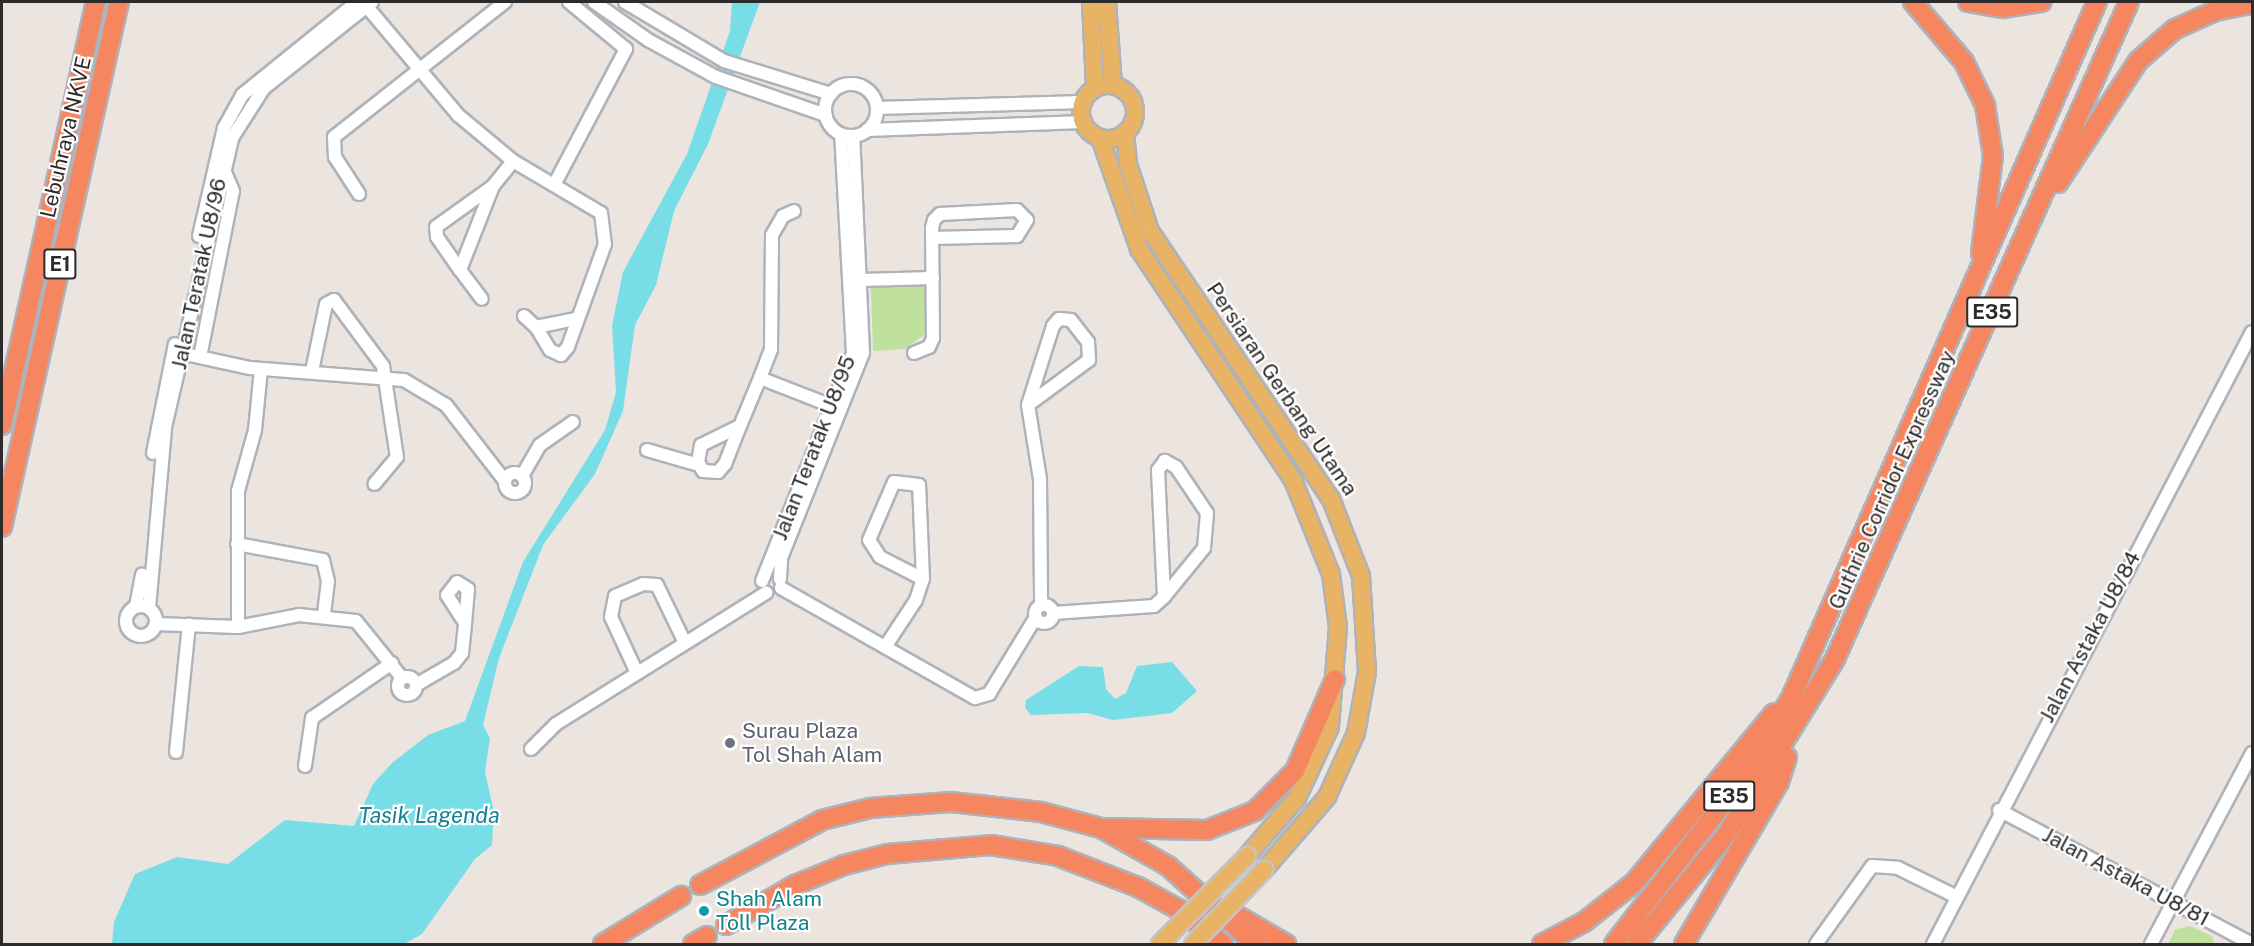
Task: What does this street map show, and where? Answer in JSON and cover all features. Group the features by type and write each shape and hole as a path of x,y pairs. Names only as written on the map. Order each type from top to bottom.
{"highway":[{"name":"E1","path":"2,425 96,2"},
{"name":"Lebuhraya NKVE","path":"2,527 119,2"},
{"path":"1913,2 1964,62 1985,105 1993,156 1985,235 1968,304"},
{"path":"1968,2 2003,8 2042,2"},
{"name":"Guthrie Corridor Expressway","path":"1614,945 1661,890 1729,796 1791,698 1968,304 2097,2"},
{"name":"Guthrie Corridor Expressway","path":"1637,945 1672,906 1797,727 1853,622 2129,2"},
{"path":"2037,211 2138,61 2175,29 2215,11 2253,4"},
{"path":"700,885 799,829 881,806 951,802 1041,812 1101,828 1201,831 1255,812 1295,771 1320,724 1335,679"},
{"path":"1542,945 1584,922 1634,883 1749,738 1791,698"},
{"path":"1684,945 1779,782 1797,727"},
{"path":"1101,828 1168,866 1220,909 1255,945"},
{"path":"726,925 795,885 844,865 887,854 991,845 1082,863 1152,893 1215,941"},
{"path":"603,945 681,896"},
{"path":"1220,909 1286,945"}],"main road":[{"path":"1091,2 1095,88"},
{"path":"1083,122 1083,102 1095,88 1113,86 1107,2"},
{"name":"Persiaran Gerbang Utama","path":"1113,86 1128,94 1135,110 1125,134 1128,164 1150,231 1332,499 1364,587 1367,672 1356,733 1317,812 1193,945"},
{"name":"Persiaran Gerbang Utama","path":"1083,122 1100,138 1139,249 1293,480 1316,531 1336,605 1336,700 1320,755 1297,798 1247,856 1160,945"},
{"path":"1100,138 1125,134"}],"street":[{"path":"359,194 335,157 334,137 418,73 505,2"},
{"path":"554,185 626,49 569,2"},
{"path":"594,2 681,60 748,90 826,115 847,135 867,130 1083,122"},
{"path":"365,3 418,73 513,161 596,208 605,220 605,244 561,355 544,345 536,327 524,315"},
{"name":"Jalan Teratak U8/96","path":"136,606 156,431 178,352 223,167 238,124 264,88 365,3"},
{"name":"Jalan Teratak U8/96","path":"149,608 162,449 178,352 228,118 255,80 365,3"},
{"path":"630,3 688,43 756,74 831,94 854,84 870,92 877,108 867,130"},
{"path":"826,115 831,94"},
{"path":"877,108 1083,102"},
{"name":"Jalan Teratak U8/95","path":"764,587 836,408 865,344 847,135"},
{"name":"Jalan Teratak U8/95","path":"781,583 781,558 836,408 854,337 847,135"},
{"path":"482,299 437,237 436,227 493,186 513,161"},
{"path":"200,357 233,191 223,167"},
{"path":"460,270 493,186"},
{"path":"914,353 928,347 933,338 932,238 933,219 940,214 1017,210 1027,220 1017,236 932,238"},
{"path":"647,450 699,465 710,474 720,470 760,378 774,333 772,235 783,216 794,211"},
{"path":"861,280 933,278"},
{"path":"312,371 326,304 334,300 380,355 397,457 374,484"},
{"path":"536,327 576,319"},
{"path":"531,748 556,724 685,643 764,587 772,574 781,583 967,696 983,698 1036,617 1041,605 1040,479 1028,405 1053,326 1059,319 1071,320 1088,342 1089,360 1028,405"},
{"name":"Jalan Astaka U8/84","path":"1933,945 1999,810 2253,332"},
{"path":"178,352 261,369 384,376 426,390 446,405 505,481 512,474 522,476 540,445 573,422"},
{"path":"238,627 238,491 255,430 261,369"},
{"path":"760,378 836,408"},
{"path":"699,465 705,442 740,426"},
{"path":"1041,605 1053,614 1145,609 1164,597 1204,548 1209,532 1207,513 1176,467 1166,461 1158,470 1164,597"},
{"path":"885,646 916,600 923,579 919,485 894,482 869,540 880,557 923,579"},
{"path":"237,544 322,560 328,581 324,616"},
{"path":"764,587 775,594 781,583"},
{"path":"637,673 611,617 615,596 643,584 657,585 685,643"},
{"path":"136,606 149,608 156,624 149,634 133,633 126,619 136,606"},
{"path":"1036,617 1046,622 1053,614"},
{"path":"156,624 238,627 299,615 324,616 362,624 402,678 398,686 402,694 411,694 416,685 454,663 462,653 465,624"},
{"path":"176,752 189,625"},
{"path":"305,765 312,718 392,663"},
{"path":"2151,945 2176,902 2253,753"},
{"name":"Jalan Astaka U8/81","path":"1999,810 2253,944"},
{"path":"1816,945 1872,866 1898,868 1955,896"}],"green space":[{"path":"918,285 926,289 925,334 905,349 873,351 871,288"},
{"path":"2190,926 2212,936 2214,944 2168,944 2175,930"}],"water":[{"name":"Tasik Lagenda","path":"732,2 760,2 708,144 674,211 656,285 635,325 623,411 595,474 543,545 499,658 483,725 490,738 485,772 494,812 492,845 475,859 422,934 404,944 112,944 114,922 135,874 177,857 228,864 285,820 354,826 373,784 392,763 428,735 465,721 523,562 605,430 616,392 612,326 623,272 687,154 730,31"},
{"path":"1172,662 1197,691 1172,713 1113,720 1087,713 1031,715 1025,708 1026,700 1079,666 1103,667 1106,689 1115,699 1126,693 1137,666"}],"place":[{"name":"Surau Plaza Tol Shah Alam","path":"730,743"},
{"name":"Shah Alam Toll Plaza","path":"704,911"}]}
